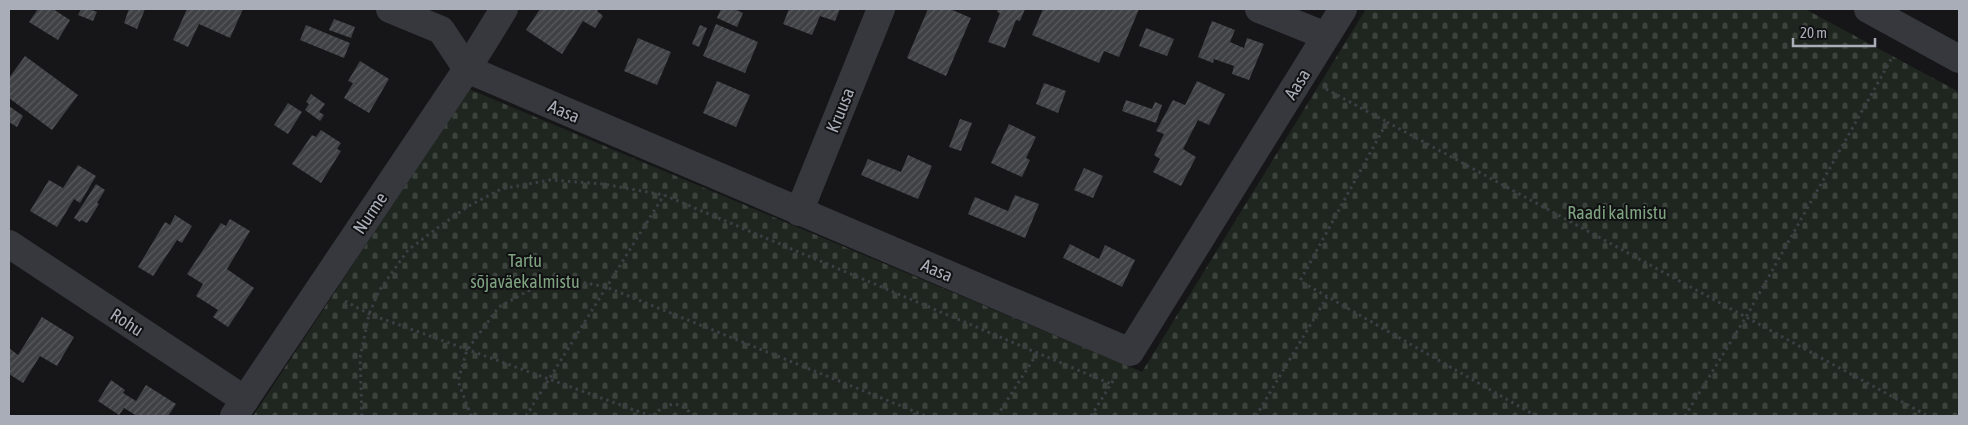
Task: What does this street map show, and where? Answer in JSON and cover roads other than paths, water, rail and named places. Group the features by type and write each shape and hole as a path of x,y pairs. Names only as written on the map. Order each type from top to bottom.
{"street":[{"path":"390,9 441,30 467,69"},
{"name":"Nurme","path":"239,408 467,69 504,9"},
{"name":"Kruusa","path":"800,212 881,9"},
{"path":"1259,9 1326,36"},
{"name":"Aasa","path":"467,69 1130,352 1343,9"},
{"path":"1868,9 1959,59"},
{"name":"Rohu","path":"9,244 239,408"}],"park label":[{"name":"Raadi kalmistu","path":"1617,212"},
{"name":"Tartu sõjaväekalmistu","path":"525,270"}]}
